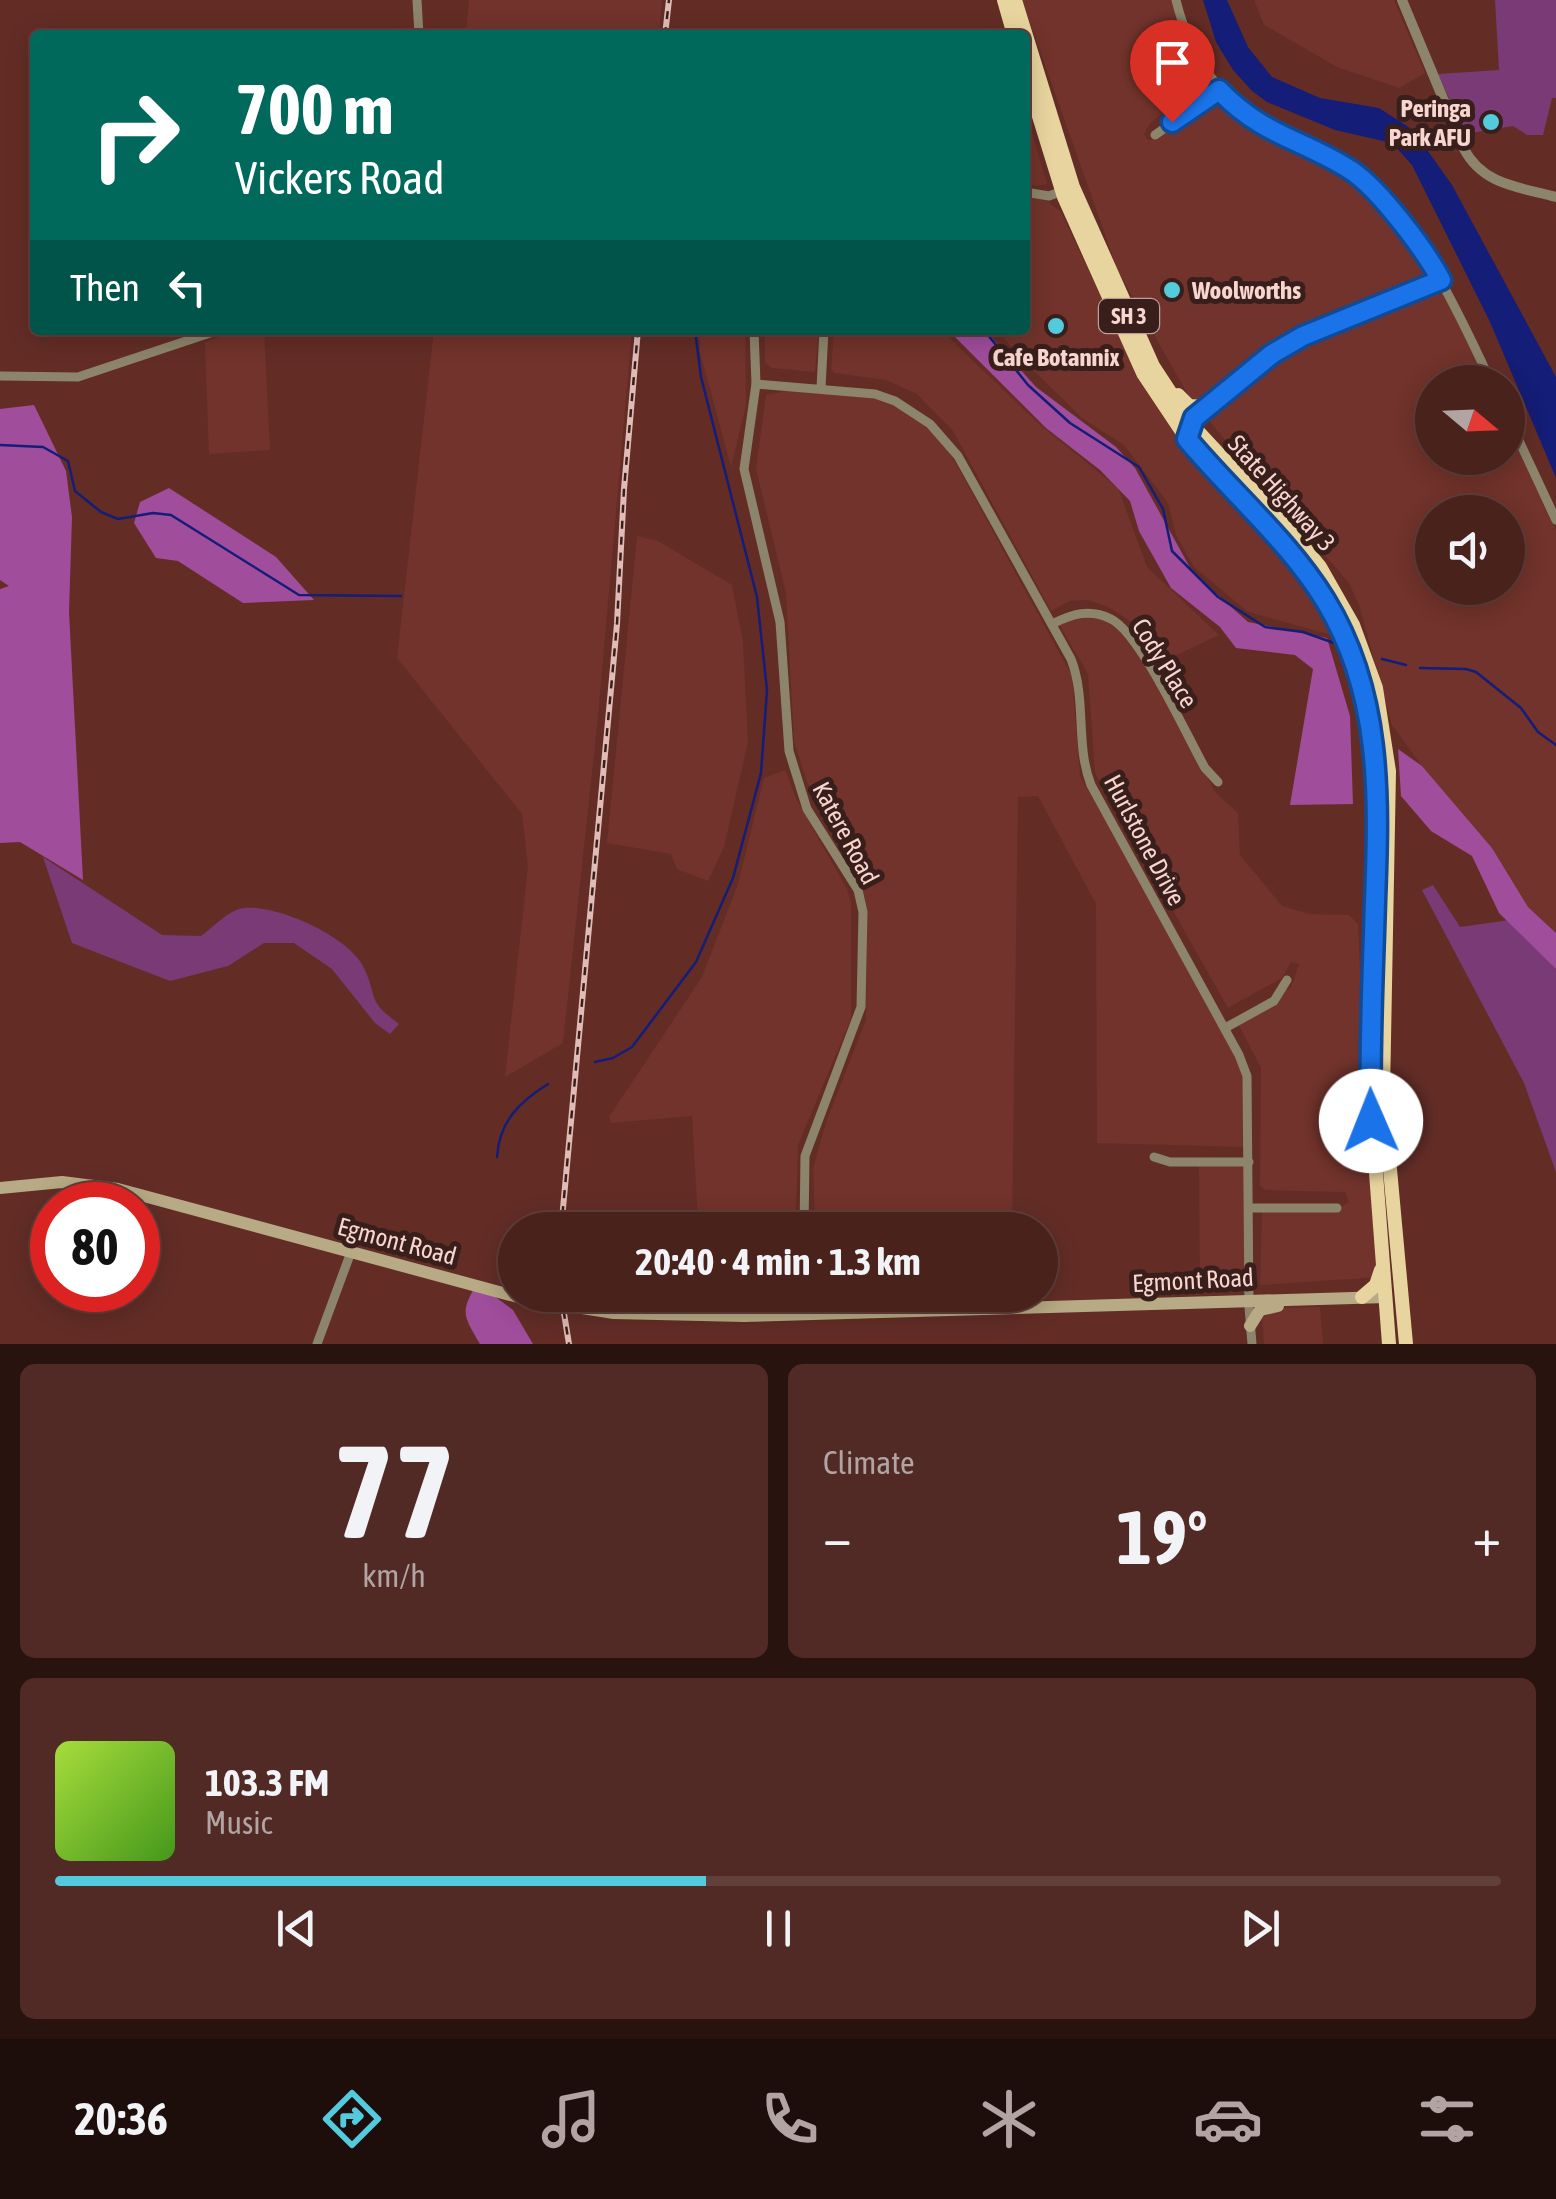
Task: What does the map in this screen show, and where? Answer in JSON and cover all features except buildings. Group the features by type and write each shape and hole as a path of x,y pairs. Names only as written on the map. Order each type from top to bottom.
{"highway":[{"name":"State Highway 3","path":"1004,0 1018,30"},
{"name":"State Highway 3","path":"1015,0 1021,30"},
{"name":"State Highway 3","path":"1030,64 1067,189 1148,355 1193,433 1272,510 1320,568 1353,625 1376,688 1389,770 1382,1064 1387,1149 1409,1344"},
{"name":"State Highway 3","path":"1030,84 1067,189 1143,373 1317,588 1348,644 1369,707 1378,784 1370,1108 1389,1344"},
{"path":"1148,355 1184,402 1194,408 1210,406"},
{"path":"1387,1149 1384,1179 1392,1284 1386,1296 1394,1310 1398,1344"},
{"path":"1362,1297 1376,1285 1383,1264"}],"main road":[{"name":"Egmont Road","path":"0,1188 62,1182 118,1188 510,1295 586,1310 689,1317 1386,1296"},
{"path":"1250,1326 1265,1307 1296,1306 1309,1298"}],"street":[{"path":"418,0 419,30"},
{"path":"1176,0 1191,46 1219,90 1262,126 1357,174 1426,255 1483,365"},
{"path":"1402,0 1474,166 1500,182 1556,197"},
{"path":"1155,135 1219,90"},
{"path":"1030,193 1049,196 1067,189"},
{"path":"1193,433 1210,406 1272,354 1294,341 1441,280"},
{"path":"0,376 78,376 205,335"},
{"name":"Katere Road","path":"754,335 756,384 744,469 780,622 793,771 808,809 858,890 863,912 861,1007 805,1156 804,1212"},
{"path":"821,388 824,335"},
{"name":"Hurlstone Drive","path":"756,384 856,391 895,401 922,418 946,438 971,477 1052,624 1077,673 1083,763 1091,785 1248,1076 1252,1344"},
{"path":"1193,433 1210,406"},
{"path":"1525,453 1556,520"},
{"name":"Cody Place","path":"1052,624 1067,616 1090,613 1122,626 1205,768 1218,782"},
{"path":"1225,1028 1274,1001 1287,980"},
{"path":"1154,1157 1170,1162 1249,1162"},
{"path":"1249,1208 1337,1208"},
{"path":"317,1344 351,1252"}],"shaded area":[{"path":"469,0 662,0 659,30 466,30"},
{"path":"1022,0 1176,0 1184,33 1206,79 1151,122 1144,134 1148,140 1156,139 1219,96 1262,129 1327,158 1362,180 1414,240 1432,272 1316,317 1283,334 1195,407 1118,271"},
{"path":"1203,0 1227,0 1248,47 1272,77 1320,98 1379,108 1413,130 1452,185 1556,377 1556,478 1525,405 1525,365 1508,365 1412,165 1392,143 1335,130 1267,102 1233,70 1216,42"},
{"path":"1254,0 1394,0 1425,73 1399,88 1337,67 1264,25"},
{"path":"1495,0 1556,0 1556,98 1552,98 1543,135 1527,135 1513,126 1465,134 1438,74 1499,70"},
{"path":"1030,125 1047,184 1030,184"},
{"path":"1030,195 1061,212 1124,345 1282,552 1332,635 1248,612 1194,567 1176,535 1168,503 1124,445 1082,418 1001,335 1030,335"},
{"path":"1445,287 1481,365 1415,365 1415,475 1525,475 1525,462 1556,530 1556,933 1528,907 1492,848 1392,725 1359,605 1349,583 1209,421 1280,353 1304,340"},
{"path":"225,335 264,335 270,450 209,454 205,342"},
{"path":"433,335 632,335 598,717 563,1043 505,1077 528,866 522,814 397,658"},
{"path":"700,335 745,335 746,405 731,467 700,352"},
{"path":"765,335 819,335 815,372 771,368 765,362"},
{"path":"834,335 946,335 1039,424 1118,488 1147,567 1219,635 1158,664 1133,623 1110,608 1088,600 1070,601 1051,611 953,431 917,394 886,380 834,373"},
{"path":"953,335 989,335 1036,387 1116,447 1135,468 1193,573 1248,622 1327,638 1350,716 1353,804 1290,805 1313,669 1295,655 1236,648 1220,627 1171,588 1139,531 1130,501 1100,470 1046,428"},
{"path":"803,388 835,388 898,403 939,438 954,460 1072,676 1080,776 1239,1050 1246,1074 1245,1147 1097,1143 1096,904 1038,796 1018,797 1012,1212 814,1212 813,1168 827,1120 866,1020 867,911 859,875 807,782 794,741 786,593 756,469 766,395"},
{"path":"34,405 66,471 72,517 69,612 83,880 20,842 0,843 0,589 9,586 0,580 0,409"},
{"path":"169,488 276,557 314,600 243,603 178,561 156,558 134,523 140,502"},
{"path":"637,536 658,541 732,585 743,642 748,742 724,847 708,881 677,869 671,854 607,843"},
{"path":"1074,617 1107,618 1129,637 1216,793 1238,813 1240,855 1282,906 1309,914 1349,915 1358,924 1381,1277 1260,1285 1262,1211 1341,1207 1349,1202 1345,1192 1265,1190 1260,1185 1261,1068 1235,1018 1291,987 1299,964 1291,962 1282,978 1228,1008 1095,773 1088,674 1059,624"},
{"path":"1398,749 1422,766 1492,848 1528,907 1556,933 1556,969 1499,913 1472,856 1431,831 1401,796"},
{"path":"785,770 797,800 847,889 851,902 851,1019 798,1145 796,1212 698,1212 692,1116 611,1123 609,1117 702,977 738,884 764,778"},
{"path":"43,857 162,935 201,936 239,909 270,910 308,923 355,955 377,1003 399,1024 390,1034 375,1023 332,969 294,943 264,943 228,966 170,981 72,943"},
{"path":"1433,885 1460,927 1517,919 1556,970 1556,1172 1524,1083 1422,890"},
{"path":"1199,1163 1244,1163 1244,1286 1200,1286"},
{"path":"477,1283 498,1299 498,1312 514,1312 533,1344 480,1344 466,1314"},
{"path":"1320,1307 1323,1344 1264,1344 1262,1314 1266,1308"}],"waterway":[{"path":"595,1062 613,1058 632,1047 696,962 733,878 761,773 767,690 757,597 701,377 696,335"},
{"path":"988,335 1028,385 1070,423 1139,467 1163,509 1172,551 1218,597 1265,627 1303,632 1337,644"},
{"path":"0,445 43,447 68,461 75,491 101,512 118,519 153,513 171,515 299,595 401,596"},
{"path":"1382,659 1406,665"},
{"path":"1420,668 1476,672 1521,708 1538,732 1556,745"},
{"path":"497,1157 502,1133 512,1114 548,1084"}],"railway":[{"path":"666,30 669,0"},
{"path":"563,1212 617,624 638,335"},
{"path":"564,1312 569,1344"}],"place":[{"name":"Peringa Park AFU","path":"1491,122"},
{"name":"Woolworths","path":"1172,290"},
{"name":"Cafe Botannix","path":"1056,326"}],"route":[{"path":"1172,122 1219,90 1234,106 1274,134 1357,174 1426,255 1441,280 1303,336 1272,354 1194,418 1187,439 1268,526 1317,588 1356,662 1369,707 1378,784 1371,1121"}]}
